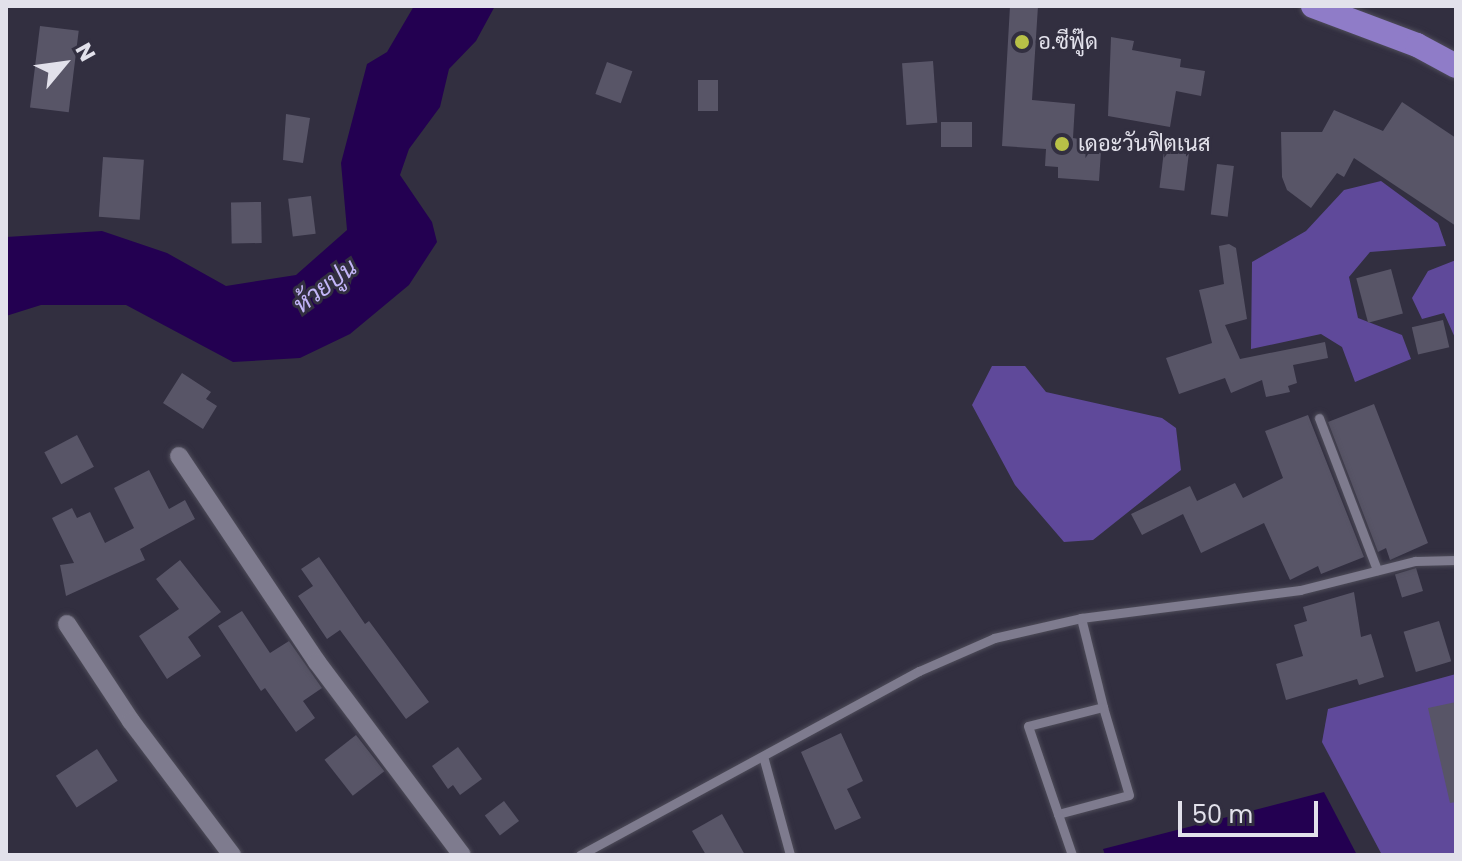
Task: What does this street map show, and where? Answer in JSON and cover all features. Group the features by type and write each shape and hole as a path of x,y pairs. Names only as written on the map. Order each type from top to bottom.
{"main road":[{"path":"1313,6 1417,45 1456,66"}],"street":[{"path":"179,456 317,662 462,855"},
{"path":"67,624 131,721 232,855"}],"lane":[{"path":"1319,418 1377,570"},
{"path":"580,855 919,671 994,638 1081,618 1300,590 1377,570 1456,560"},
{"path":"1058,814 1129,795 1081,618"},
{"path":"1072,855 1028,726 1103,707"},
{"path":"763,756 790,855"}],"shaded area":[{"path":"1381,181 1438,223 1446,246 1370,252 1349,277 1358,318 1402,335 1411,359 1355,382 1342,347 1321,334 1251,349 1252,262 1306,231 1344,190"},
{"path":"1456,260 1456,340 1444,313 1422,319 1412,298 1428,271"},
{"path":"992,366 1025,366 1046,392 1162,418 1176,428 1181,470 1093,540 1064,542 1015,485 972,405"},
{"path":"1456,674 1456,855 1382,855 1322,742 1328,709"}],"water":[{"name":"ห้วยปูน","path":"414,6 495,6 476,41 449,69 440,107 409,149 400,175 432,222 437,242 409,285 350,334 300,358 233,362 126,305 41,305 6,316 6,237 102,231 167,253 226,286 296,275 347,230 341,163 367,64 387,52"},
{"path":"1324,792 1357,855 1105,855 1103,849"}],"building":[{"path":"1010,6 1038,6 1032,100 1075,104 1073,138 1079,139 1078,149 1101,151 1099,181 1058,178 1058,167 1045,166 1046,149 1002,146"},
{"path":"40,26 79,31 69,112 30,107"},
{"path":"1111,37 1134,41 1132,50 1181,59 1180,67 1205,71 1201,96 1176,91 1170,127 1108,116"},
{"path":"933,61 937,123 906,125 902,63"},
{"path":"607,62 632,71 621,103 595,94"},
{"path":"698,80 718,80 718,111 698,111"},
{"path":"1402,102 1456,138 1456,226 1354,158 1344,177 1337,173 1311,208 1287,190 1282,177 1281,132 1322,132 1334,110 1383,131"},
{"path":"286,114 310,118 303,163 283,160"},
{"path":"941,122 972,122 972,147 941,147"},
{"path":"1164,151 1189,154 1184,191 1159,188"},
{"path":"103,157 144,160 140,220 99,217"},
{"path":"1217,164 1234,166 1228,217 1211,215"},
{"path":"311,196 316,234 293,237 288,199"},
{"path":"261,202 262,243 232,244 231,203"},
{"path":"1229,244 1236,248 1247,319 1225,325 1240,359 1325,342 1328,358 1293,365 1297,383 1288,386 1290,392 1266,397 1262,380 1231,393 1225,378 1179,394 1166,358 1212,343 1199,290 1224,284 1219,246"},
{"path":"1391,269 1403,313 1368,323 1356,278"},
{"path":"1443,320 1449,347 1418,354 1412,327"},
{"path":"182,373 211,392 206,399 217,406 203,429 163,403"},
{"path":"1374,404 1428,543 1390,560 1386,548 1378,552 1328,422"},
{"path":"1308,415 1364,557 1321,574 1318,566 1290,580 1264,523 1201,553 1183,514 1142,535 1131,514 1190,486 1197,501 1235,483 1243,498 1283,478 1265,431"},
{"path":"77,435 94,467 61,484 44,452"},
{"path":"149,470 169,509 185,500 195,519 140,549 145,560 66,596 60,565 74,563 52,518 72,508 77,518 90,512 105,543 134,528 114,488"},
{"path":"319,557 365,624 369,621 429,702 406,719 340,630 327,639 298,596 313,586 301,569"},
{"path":"180,560 221,612 188,637 201,656 167,679 139,636 179,609 156,579"},
{"path":"1416,568 1423,591 1402,597 1395,574"},
{"path":"1354,592 1361,637 1371,634 1384,677 1359,685 1357,679 1286,700 1276,664 1303,656 1294,625 1307,621 1303,607"},
{"path":"242,611 270,653 289,641 322,688 303,701 315,718 296,732 265,688 261,691 218,626"},
{"path":"1439,621 1451,661 1416,672 1404,632"},
{"path":"1456,702 1456,802 1450,803 1428,708"},
{"path":"841,733 863,781 847,789 861,818 835,830 801,752"},
{"path":"356,735 384,771 353,796 324,760"},
{"path":"458,747 482,779 460,795 453,785 448,789 432,766"},
{"path":"97,749 118,781 77,808 56,776"},
{"path":"504,801 519,821 500,835 485,815"},
{"path":"722,814 745,855 706,855 692,831"}],"place":[{"name":"อ.ซีฟู๊ด","path":"1022,42"},
{"name":"เดอะวันฟิตเนส","path":"1062,144"}]}
